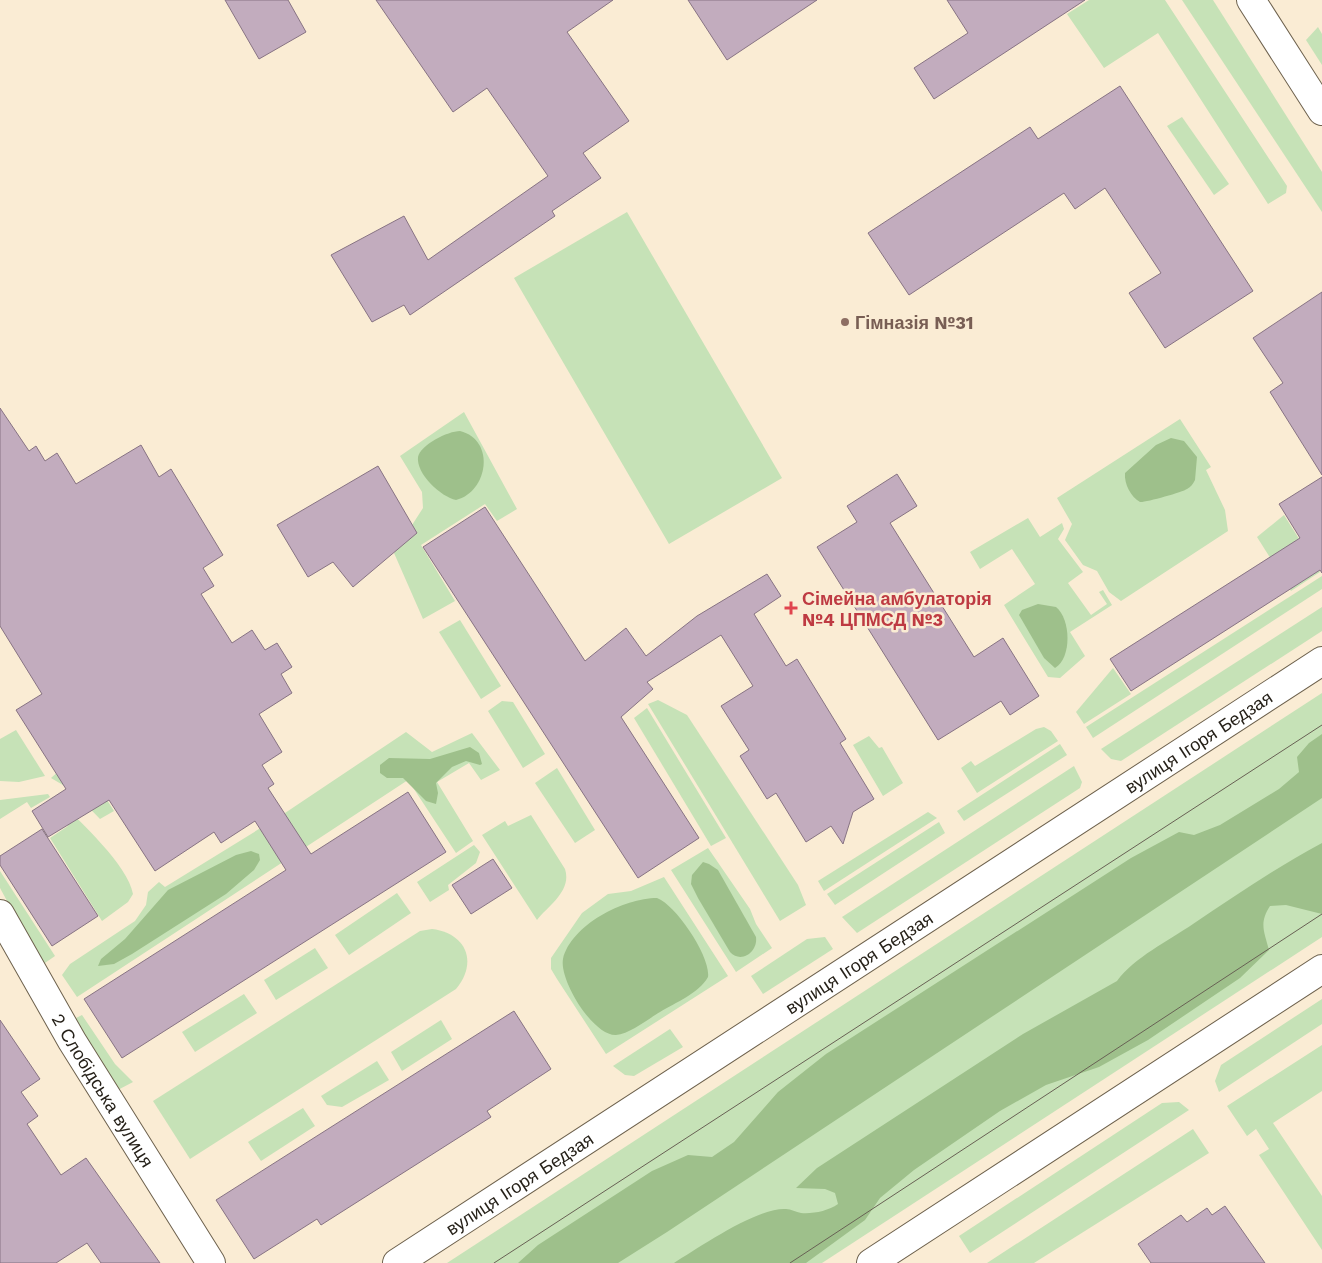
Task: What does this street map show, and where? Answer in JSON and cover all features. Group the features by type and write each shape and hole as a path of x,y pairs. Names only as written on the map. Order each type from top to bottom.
{"street":[{"path":"1251,0 1322,111"},
{"name":"вулиця Ігоря Бедзая","path":"397,1263 1322,661"},
{"name":"2 Слобідська вулиця","path":"0,914 72,1041 210,1263"},
{"path":"871,1263 1322,969"}],"green space":[{"path":"1089,0 1165,0 1287,186 1286,193 1268,204 1158,33 1104,68 1067,14"},
{"path":"1182,0 1213,0 1322,172 1322,212"},
{"path":"1318,27 1322,34 1322,65 1306,40"},
{"path":"1182,117 1229,184 1214,195 1167,126"},
{"path":"627,212 782,478 669,544 514,278"},
{"path":"464,412 517,509 497,521 485,504 421,545 455,601 423,619 394,553 423,508 422,492 400,456"},
{"path":"1180,419 1211,467 1206,470 1225,510 1228,531 1121,601 1109,592 1097,571 1083,565 1065,540 1072,524 1057,498"},
{"path":"460,431 471,436 479,444 484,466 481,477 475,487 467,495 456,500 443,494 431,484 418,464 418,457 424,448 435,440 449,433"},
{"path":"1171,438 1184,441 1197,457 1195,480 1191,486 1184,490 1140,502 1129,490 1125,473 1156,445"},
{"path":"1284,515 1320,572 1291,591 1257,537"},
{"path":"1028,518 1040,537 1062,523 1064,529 1058,539 1083,572 1068,583 1091,615 1107,604 1099,592 1103,590 1112,605 1070,632 1085,656 1060,678 1048,677 1004,605 1035,584 1012,549 980,569 970,552"},
{"path":"1322,576 1322,589 1093,738 1086,727"},
{"path":"1038,604 1056,607 1065,620 1068,638 1067,647 1061,663 1055,668 1044,658 1019,615 1022,610"},
{"path":"1322,607 1322,631 1121,761 1111,759 1101,749"},
{"path":"460,620 501,686 481,699 439,632"},
{"path":"1113,668 1131,694 1084,724 1076,712"},
{"path":"1322,693 1322,937 822,1263 447,1263"},
{"path":"658,700 687,715 798,885 806,905 780,921 648,704"},
{"path":"502,701 513,702 545,754 523,768 488,711"},
{"path":"647,708 726,838 711,846 634,718"},
{"path":"1044,727 1051,731 1058,741 977,793 961,768 971,761 975,766 1036,729"},
{"path":"16,730 45,776 19,782 0,781 0,739"},
{"path":"406,732 432,752 472,733 500,770 481,780 469,763 437,782 473,841 456,853 408,780 77,997 62,975 70,964 135,921 146,905 148,892 159,882 165,887 285,813"},
{"path":"1322,734 1322,798 667,1232 618,1263 518,1263 538,1245 652,1171 688,1155 712,1157 734,1142 778,1092 826,1054 1131,858 1179,832 1194,835 1220,825 1279,789 1299,772 1297,757 1309,743"},
{"path":"869,736 879,748 882,747 903,783 883,796 853,745"},
{"path":"1060,744 1067,755 964,821 957,811"},
{"path":"470,747 479,753 482,764 466,761 452,767 436,783 438,793 436,804 426,801 403,778 387,778 380,773 380,765 389,758 430,759"},
{"path":"78,754 114,811 100,819 73,791 51,778"},
{"path":"1074,766 1082,782 1080,788 857,933 842,917"},
{"path":"557,768 595,830 575,843 535,783"},
{"path":"48,794 50,797 31,808 27,802 0,819 0,800"},
{"path":"53,797 59,800 102,844 122,870 129,883 133,894 128,902 102,921 50,838 68,826 50,799"},
{"path":"928,812 937,818 824,891 818,881"},
{"path":"531,815 565,869 566,877 565,884 558,897 537,920 482,835 505,821 508,826"},
{"path":"939,822 945,833 835,905 827,894"},
{"path":"1322,843 1322,914 1286,905 1270,906 1264,917 1264,932 1269,950 1240,978 1148,1040 1099,1067 1046,1085 1000,1111 914,1170 880,1198 865,1220 806,1263 674,1263 728,1230 760,1214 786,1209 801,1213 815,1212 838,1204 835,1193 825,1189 796,1188 817,1168 1023,1034 1117,981 1133,964 1152,950 1240,892"},
{"path":"474,845 480,852 476,863 448,885 449,890 430,902 417,882"},
{"path":"708,848 750,909 756,924 772,948 736,972 671,870"},
{"path":"251,851 259,854 260,860 254,870 226,894 132,954 114,964 98,966 101,959 125,939 168,890 236,855"},
{"path":"703,862 718,870 756,937 752,952 748,955 739,957 730,952 691,884 692,875"},
{"path":"0,871 55,956 42,965 0,888"},
{"path":"664,877 728,976 606,1054 551,969 551,958 582,913 608,894 631,891"},
{"path":"397,893 411,913 349,955 335,935"},
{"path":"657,898 673,910 691,933 704,957 708,977 693,993 633,1029 616,1035 607,1033 588,1017 579,1005 566,980 563,959 576,935 601,916 615,908 630,903"},
{"path":"432,929 453,936 465,950 467,968 463,979 456,989 190,1159 153,1101 420,931"},
{"path":"825,937 833,949 763,994 751,976 807,939"},
{"path":"315,948 328,968 276,1000 264,980"},
{"path":"244,994 257,1013 195,1052 182,1032"},
{"path":"1322,999 1322,1024 1219,1092 1215,1081 1221,1065"},
{"path":"82,1015 115,1064 133,1082 114,1092 72,1020"},
{"path":"441,1020 452,1039 402,1071 391,1052"},
{"path":"670,1029 683,1047 634,1076 625,1075 613,1066"},
{"path":"1322,1045 1322,1091 1273,1123 1322,1196 1322,1250 1259,1155 1269,1149 1256,1129 1247,1136 1227,1106"},
{"path":"377,1061 389,1080 342,1107 327,1105 321,1096"},
{"path":"1179,1102 1189,1110 970,1253 959,1236 1162,1103"},
{"path":"303,1108 315,1126 261,1161 248,1142"},
{"path":"1193,1129 1209,1153 1034,1263 987,1263"}],"building":[{"path":"225,0 288,0 306,32 259,59"},
{"path":"376,0 613,0 567,32 629,121 583,153 601,178 552,211 555,216 410,315 404,305 372,322 331,255 404,216 428,260 548,176 487,88 453,112"},
{"path":"688,0 817,0 727,60"},
{"path":"947,0 1085,0 934,99 914,68 968,33"},
{"path":"1120,86 1253,291 1165,348 1129,293 1161,273 1105,188 1075,209 1064,193 909,295 868,233 1030,127 1038,139"},
{"path":"1322,292 1322,475 1270,392 1283,383 1253,338"},
{"path":"0,408 29,451 36,446 45,461 57,453 76,484 141,445 159,477 171,469 223,555 203,568 214,586 201,594 232,643 252,630 265,650 277,643 292,667 281,674 292,693 259,714 282,752 262,765 274,784 268,788 311,854 408,792 446,852 122,1058 84,999 286,870 255,821 221,843 214,832 155,871 109,800 48,837 32,811 66,789 16,710 42,694 0,626"},
{"path":"378,466 417,533 353,587 333,562 308,577 277,525"},
{"path":"897,474 917,506 890,523 974,657 1003,638 1039,696 1010,715 1001,701 938,740 817,547 857,522 847,506"},
{"path":"1322,477 1322,573 1320,570 1131,691 1110,659 1300,538 1279,504"},
{"path":"485,507 585,661 626,628 646,656 697,616 767,574 781,596 754,614 786,666 797,659 846,739 840,743 874,799 853,812 843,844 831,826 806,842 776,793 767,799 740,756 749,750 721,706 753,686 721,635 647,682 653,689 621,717 699,838 638,878 423,547"},
{"path":"42,829 98,916 52,946 0,865 0,856"},
{"path":"493,859 512,888 471,914 452,885"},
{"path":"514,1011 551,1069 487,1111 491,1117 321,1225 317,1219 254,1259 216,1200"},
{"path":"0,1020 40,1079 21,1092 38,1116 27,1124 61,1175 86,1158 160,1263 101,1263 87,1243 56,1263 0,1263"},
{"path":"1225,1206 1265,1263 1151,1263 1138,1244 1181,1215 1187,1222 1207,1208 1212,1215"}],"tram line":[{"path":"494,1263 1322,725"},
{"path":"790,1263 1322,914"}],"place":[{"name":"Гімназія №31","path":"845,322"},
{"name":"Сімейна амбулаторія №4 ЦПМСД №3","path":"791,608"}]}
